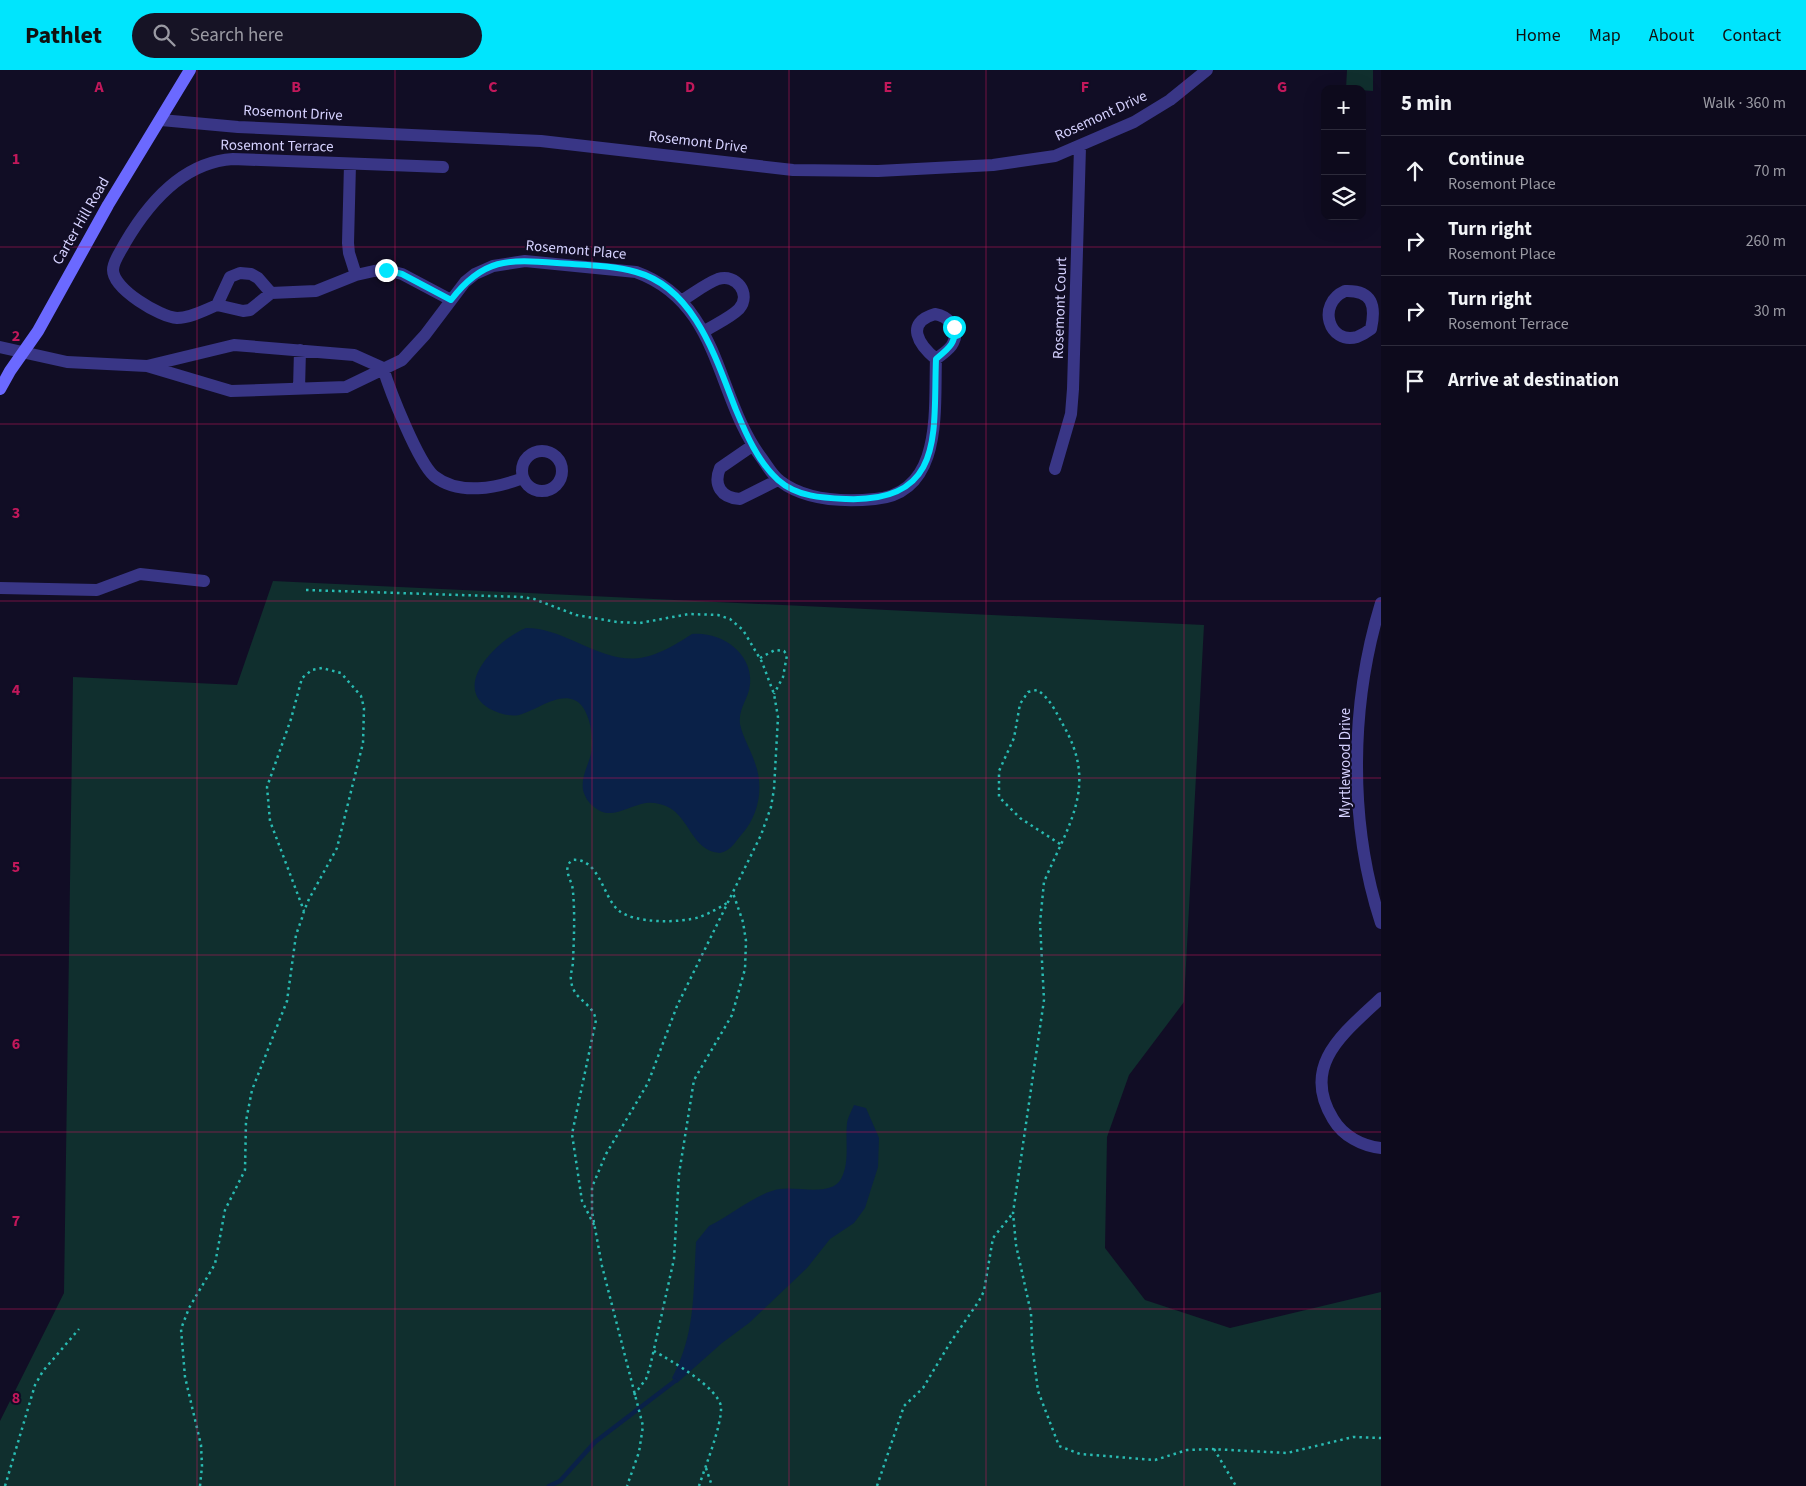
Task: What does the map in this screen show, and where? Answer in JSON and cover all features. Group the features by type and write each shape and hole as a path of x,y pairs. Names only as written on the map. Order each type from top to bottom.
{"main road":[{"name":"Carter Hill Road","path":"0,389 38,331 108,205 190,70"}],"street":[{"name":"Rosemont Drive","path":"160,120 238,127 541,141 793,170 878,171 992,165 1055,156 1134,122 1170,100 1207,70"},
{"name":"Rosemont Court","path":"1055,469 1068,427 1072,397 1080,146"},
{"name":"Rosemont Terrace","path":"217,304 188,317 175,318 131,295 116,283 113,268 117,257 146,211 161,194 196,168 220,160 443,167"},
{"name":"Rosemont Terrace","path":"350,164 349,253 356,275"},
{"name":"Rosemont Place","path":"0,347 67,362 147,366 231,391 346,386 402,360 426,335 465,282 475,274 500,264 525,261 606,267 636,272 661,283 681,301 703,332 713,350 752,446 778,480 792,489 819,498 881,498 895,494 908,486 920,473 929,456 932,441 936,359"},
{"path":"271,293 258,278 251,274 240,273 230,278 217,304 243,311 250,310 271,293 316,290 356,275 380,270 402,274 451,300"},
{"path":"681,301 717,279 726,278 739,284 744,292 743,302 738,310 703,332"},
{"name":"Rosemont Place","path":"147,366 234,345 354,355 383,368"},
{"path":"299,388 300,350"},
{"path":"383,368 392,397 423,460 434,476 453,485 489,488 523,478"},
{"path":"752,446 720,468 717,483 720,490 725,496 740,499 778,480"},
{"path":"0,588 97,590 140,574 204,581"},
{"name":"Myrtlewood Drive","path":"1381,603 1368,652 1362,692 1358,762 1362,833 1381,923"},
{"path":"1381,998 1334,1045 1322,1073 1321,1084 1329,1112 1337,1125 1355,1140 1381,1148"}],"path":[{"path":"306,590 534,599 576,615 617,622 640,623 689,614 718,615 730,619 743,630 760,658 774,694 778,717 774,789 771,807 761,835 677,1006 648,1083 596,1174 591,1198 602,1266 642,1422 642,1438 639,1452 627,1486"},
{"path":"760,658 775,650 784,652 787,655 783,677 774,694"},
{"path":"200,1486 202,1466 200,1445 185,1377 182,1329 189,1308 215,1264 225,1210 245,1170 246,1122 252,1090 287,1001 296,935 304,910 337,848 363,742 364,708 361,696 341,673 322,668 312,670 302,678 291,719 267,788 270,821 304,910"},
{"path":"1060,844 1020,818 999,797 999,771 1014,738 1022,699 1032,690 1037,690 1046,697 1072,739 1078,758 1081,778 1078,801 1060,844 1044,882 1042,894 1040,923 1044,1000 1013,1213 1016,1245 1031,1312 1032,1344 1038,1391 1060,1446 1080,1454 1155,1460 1187,1450 1214,1449 1287,1453 1352,1437 1381,1438"},
{"path":"595,1226 586,1213 582,1201 572,1134 596,1020 591,1006 576,995 571,980 573,962 573,889 568,875 568,865 572,860 585,863 598,875 605,894 620,912 644,920 699,917 728,902"},
{"path":"634,1396 646,1379 674,1259 679,1174 694,1080 732,1015 746,969 746,941 743,922 733,893"},
{"path":"878,1486 904,1406 923,1388 950,1343 979,1301 984,1291 993,1238 1013,1213"},
{"path":"5,1486 35,1385 43,1371 79,1329"},
{"path":"654,1350 693,1377 714,1395 721,1407 720,1418 699,1486"},
{"path":"1214,1449 1236,1486"},
{"path":"705,1467 712,1486"}],"green space":[{"path":"1347,70 1373,70 1373,91 1366,90 1366,85 1346,85"},
{"path":"273,581 1204,625 1184,1002 1129,1075 1107,1137 1105,1248 1145,1300 1230,1328 1381,1292 1381,1486 0,1486 0,1421 64,1293 73,677 237,685"}],"water":[{"path":"526,628 550,632 607,655 621,658 647,657 692,634 714,636 724,640 741,654 750,673 750,684 742,708 740,724 758,772 759,791 756,810 748,826 730,848 720,853 703,847 675,812 663,805 646,803 619,812 606,813 599,811 591,804 585,795 583,785 592,748 591,729 585,711 575,700 568,698 559,699 526,713 511,715 490,709 479,699 475,688 477,676 483,664 492,652 515,633"},
{"path":"854,1105 866,1108 879,1138 878,1167 865,1208 854,1223 830,1239 807,1268 749,1323 722,1343 677,1383 672,1378 685,1345 692,1312 696,1242 709,1226 753,1199 771,1191 787,1188 813,1190 830,1188 836,1184 844,1172 847,1152 847,1123"}],"waterway":[{"path":"549,1486 560,1481 595,1442 675,1381"}],"route":[{"path":"386,270 402,274 451,300 465,282 475,274 508,262 525,261 606,267 636,272 650,277 673,291 703,332 713,350 749,441 778,480 792,489 819,498 862,500 881,498 895,494 908,486 920,473 929,456 932,441 936,359 949,349 954,341 954,327"}]}
